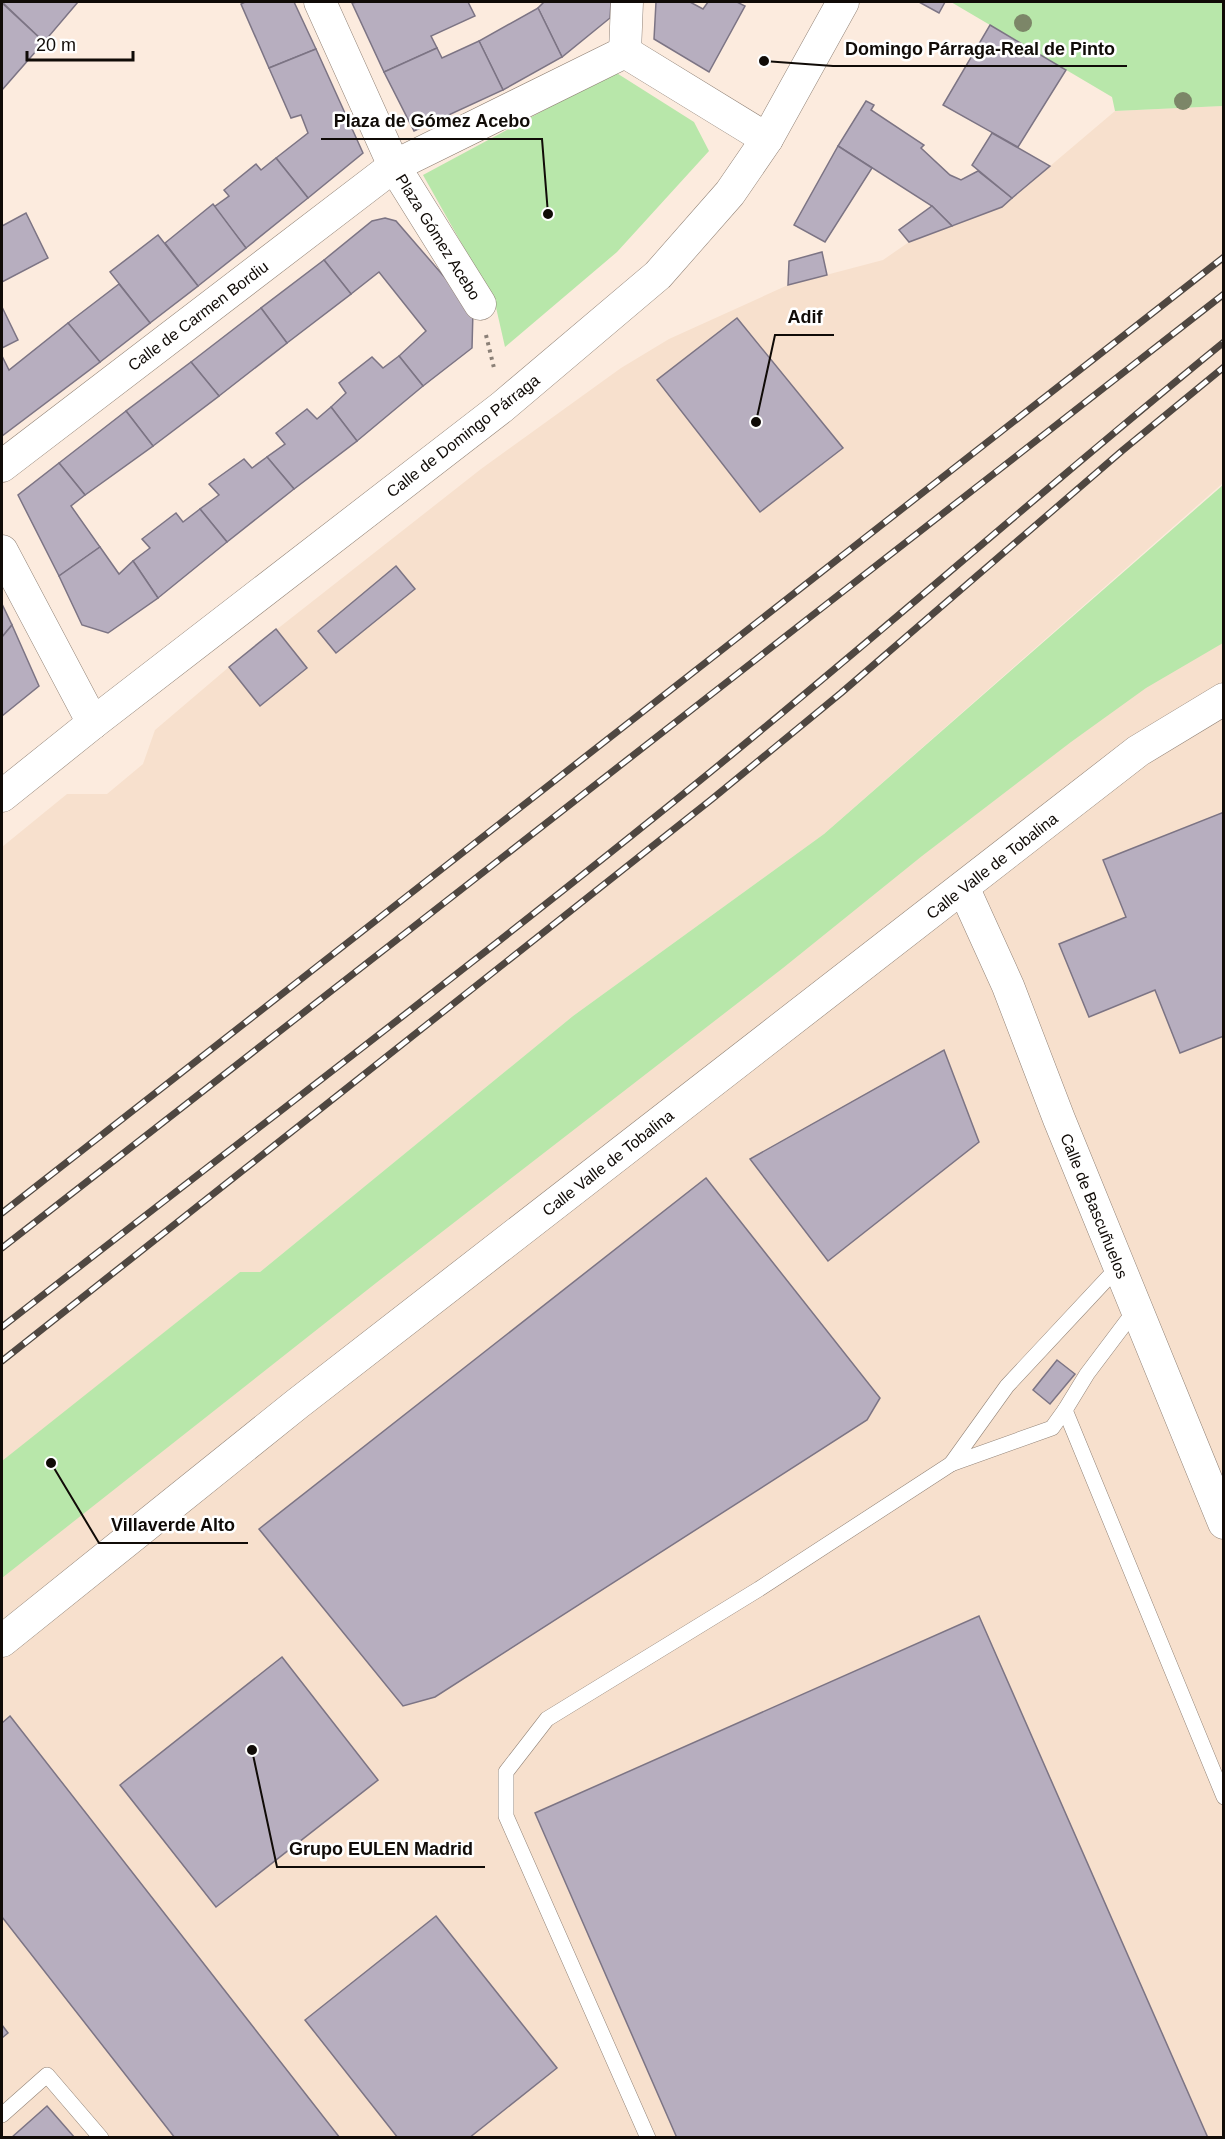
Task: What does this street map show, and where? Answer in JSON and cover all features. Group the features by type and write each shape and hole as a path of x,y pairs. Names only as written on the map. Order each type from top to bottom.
{"street":[{"path":"320,2 394,166"},
{"path":"627,2 625,52 767,139"},
{"name":"Calle de Domingo Párraga","path":"2,796 502,407 658,275 730,193 767,139 843,2"},
{"name":"Plaza Gómez Acebo","path":"480,303 394,166 625,52"},
{"name":"Calle de Carmen Bordiu","path":"2,466 394,166"},
{"path":"2,551 93,723"},
{"name":"Calle Valle de Tobalina","path":"2,1641 297,1404 1138,751 1224,699"},
{"name":"Calle de Bascuñuelos","path":"964,888 1008,986 1059,1119 1224,1523"}],"lane":[{"path":"951,1464 1007,1386 1119,1266"},
{"path":"648,2138 506,1816 506,1772 547,1719 759,1589 951,1464 1052,1428 1087,1374 1136,1309"},
{"path":"1065,1410 1224,1797"},
{"path":"2,2115 47,2075 101,2138"}],"path":[{"name":"Plaza Gómez Acebo","path":"480,303 502,407"}],"shaded area":[{"path":"1223,106 1223,483 824,834 573,1016 260,1272 240,1272 2,1462 2,847 67,794 107,794 143,764 155,730 229,667 481,469 621,368 669,339 788,285 883,260 909,242 1002,207 1115,111"},
{"path":"1223,560 1223,2137 2,2137 2,1571"}],"green space":[{"path":"951,2 1223,2 1223,106 1115,111 1112,97"},
{"path":"615,72 694,122 709,151 617,252 505,347 495,303 423,175"},
{"path":"1223,485 1223,643 1146,688 1071,742 922,856 783,968 376,1283 2,1578 2,1461 240,1272 260,1272 573,1016 824,834"}],"building":[{"path":"2,2 78,2 44,42"},
{"path":"245,2 294,2 316,49 269,68 241,4"},
{"path":"468,2 475,16 431,36 437,48 384,72 352,3"},
{"path":"544,2 611,2 610,18 562,57 538,8"},
{"path":"656,2 690,2 703,9 708,2 737,2 745,6 709,72 654,39"},
{"path":"919,2 945,2 939,13"},
{"path":"2,3 44,42 2,90"},
{"path":"538,8 562,57 503,90 479,41"},
{"path":"990,25 1066,70 1018,147 943,105"},
{"path":"479,41 503,90 414,131 384,72 437,48 442,58"},
{"path":"316,49 363,153 308,198 276,158 308,133 301,115 291,118 269,68"},
{"path":"866,101 874,105 871,110 924,145 921,148 950,175 961,180 978,171 1012,198 1002,207 952,226 932,206 838,146"},
{"path":"992,133 1050,166 1012,198 972,165"},
{"path":"838,146 872,168 825,242 794,225"},
{"path":"276,158 308,198 246,248 214,207 229,196 224,190 256,164 261,170"},
{"path":"213,204 246,248 198,286 165,243"},
{"path":"932,206 952,226 909,242 899,230"},
{"path":"26,213 48,258 2,282 2,226"},
{"path":"385,218 396,221 473,310 472,348 423,386 399,356 426,331 379,272 351,294 324,260 372,221"},
{"path":"158,235 198,286 150,323 110,272"},
{"path":"822,252 827,275 788,285 789,261"},
{"path":"324,260 351,294 287,343 261,308"},
{"path":"119,284 150,323 100,362 68,323"},
{"path":"2,307 18,340 2,348"},
{"path":"261,308 287,343 219,396 191,362"},
{"path":"737,318 843,448 760,512 657,380"},
{"path":"68,323 100,362 2,436 2,356 9,370"},
{"path":"399,356 423,386 357,441 331,407 346,393 339,383 372,357 383,368"},
{"path":"191,362 219,396 153,446 126,411"},
{"path":"331,407 357,441 294,489 267,457 285,444 276,433 307,409 317,419"},
{"path":"126,411 153,446 85,495 59,463"},
{"path":"267,457 294,489 227,542 200,509 219,495 209,484 244,459 252,468"},
{"path":"59,463 85,495 71,506 100,547 59,576 18,495"},
{"path":"200,509 227,542 158,598 133,561 150,548 142,539 176,513 183,522"},
{"path":"100,547 119,574 133,561 158,598 108,633 82,625 59,576"},
{"path":"396,566 415,589 336,653 318,631"},
{"path":"2,604 12,625 2,637"},
{"path":"12,625 39,686 2,716 2,637"},
{"path":"276,629 307,668 260,706 229,667"},
{"path":"1224,812 1224,1036 1180,1053 1155,990 1089,1017 1059,944 1126,917 1103,860"},
{"path":"944,1050 979,1142 828,1261 750,1159"},
{"path":"706,1178 880,1398 867,1420 435,1697 403,1706 259,1529"},
{"path":"1057,1360 1075,1374 1050,1404 1033,1390"},
{"path":"979,1616 1208,2138 677,2138 535,1813"},
{"path":"282,1657 378,1780 216,1907 120,1785"},
{"path":"10,1716 340,2138 175,2138 2,1917 2,1723"},
{"path":"436,1916 557,2068 469,2138 398,2138 305,2020"},
{"path":"2,2025 8,2033 2,2038"},
{"path":"47,2106 75,2138 11,2138"}],"railway":[{"path":"2,1213 1224,257"},
{"path":"2,1248 1224,294"},
{"path":"2,1327 616,848 769,724 1224,342"},
{"path":"2,1361 712,799 841,693 1123,450 1224,367"}],"place":[{"name":"Domingo Párraga-Real de Pinto","path":"764,61"},
{"name":"Plaza de Gómez Acebo","path":"548,214"},
{"name":"Adif","path":"756,422"},
{"name":"Villaverde Alto","path":"51,1463"},
{"name":"Grupo EULEN Madrid","path":"252,1750"}]}
